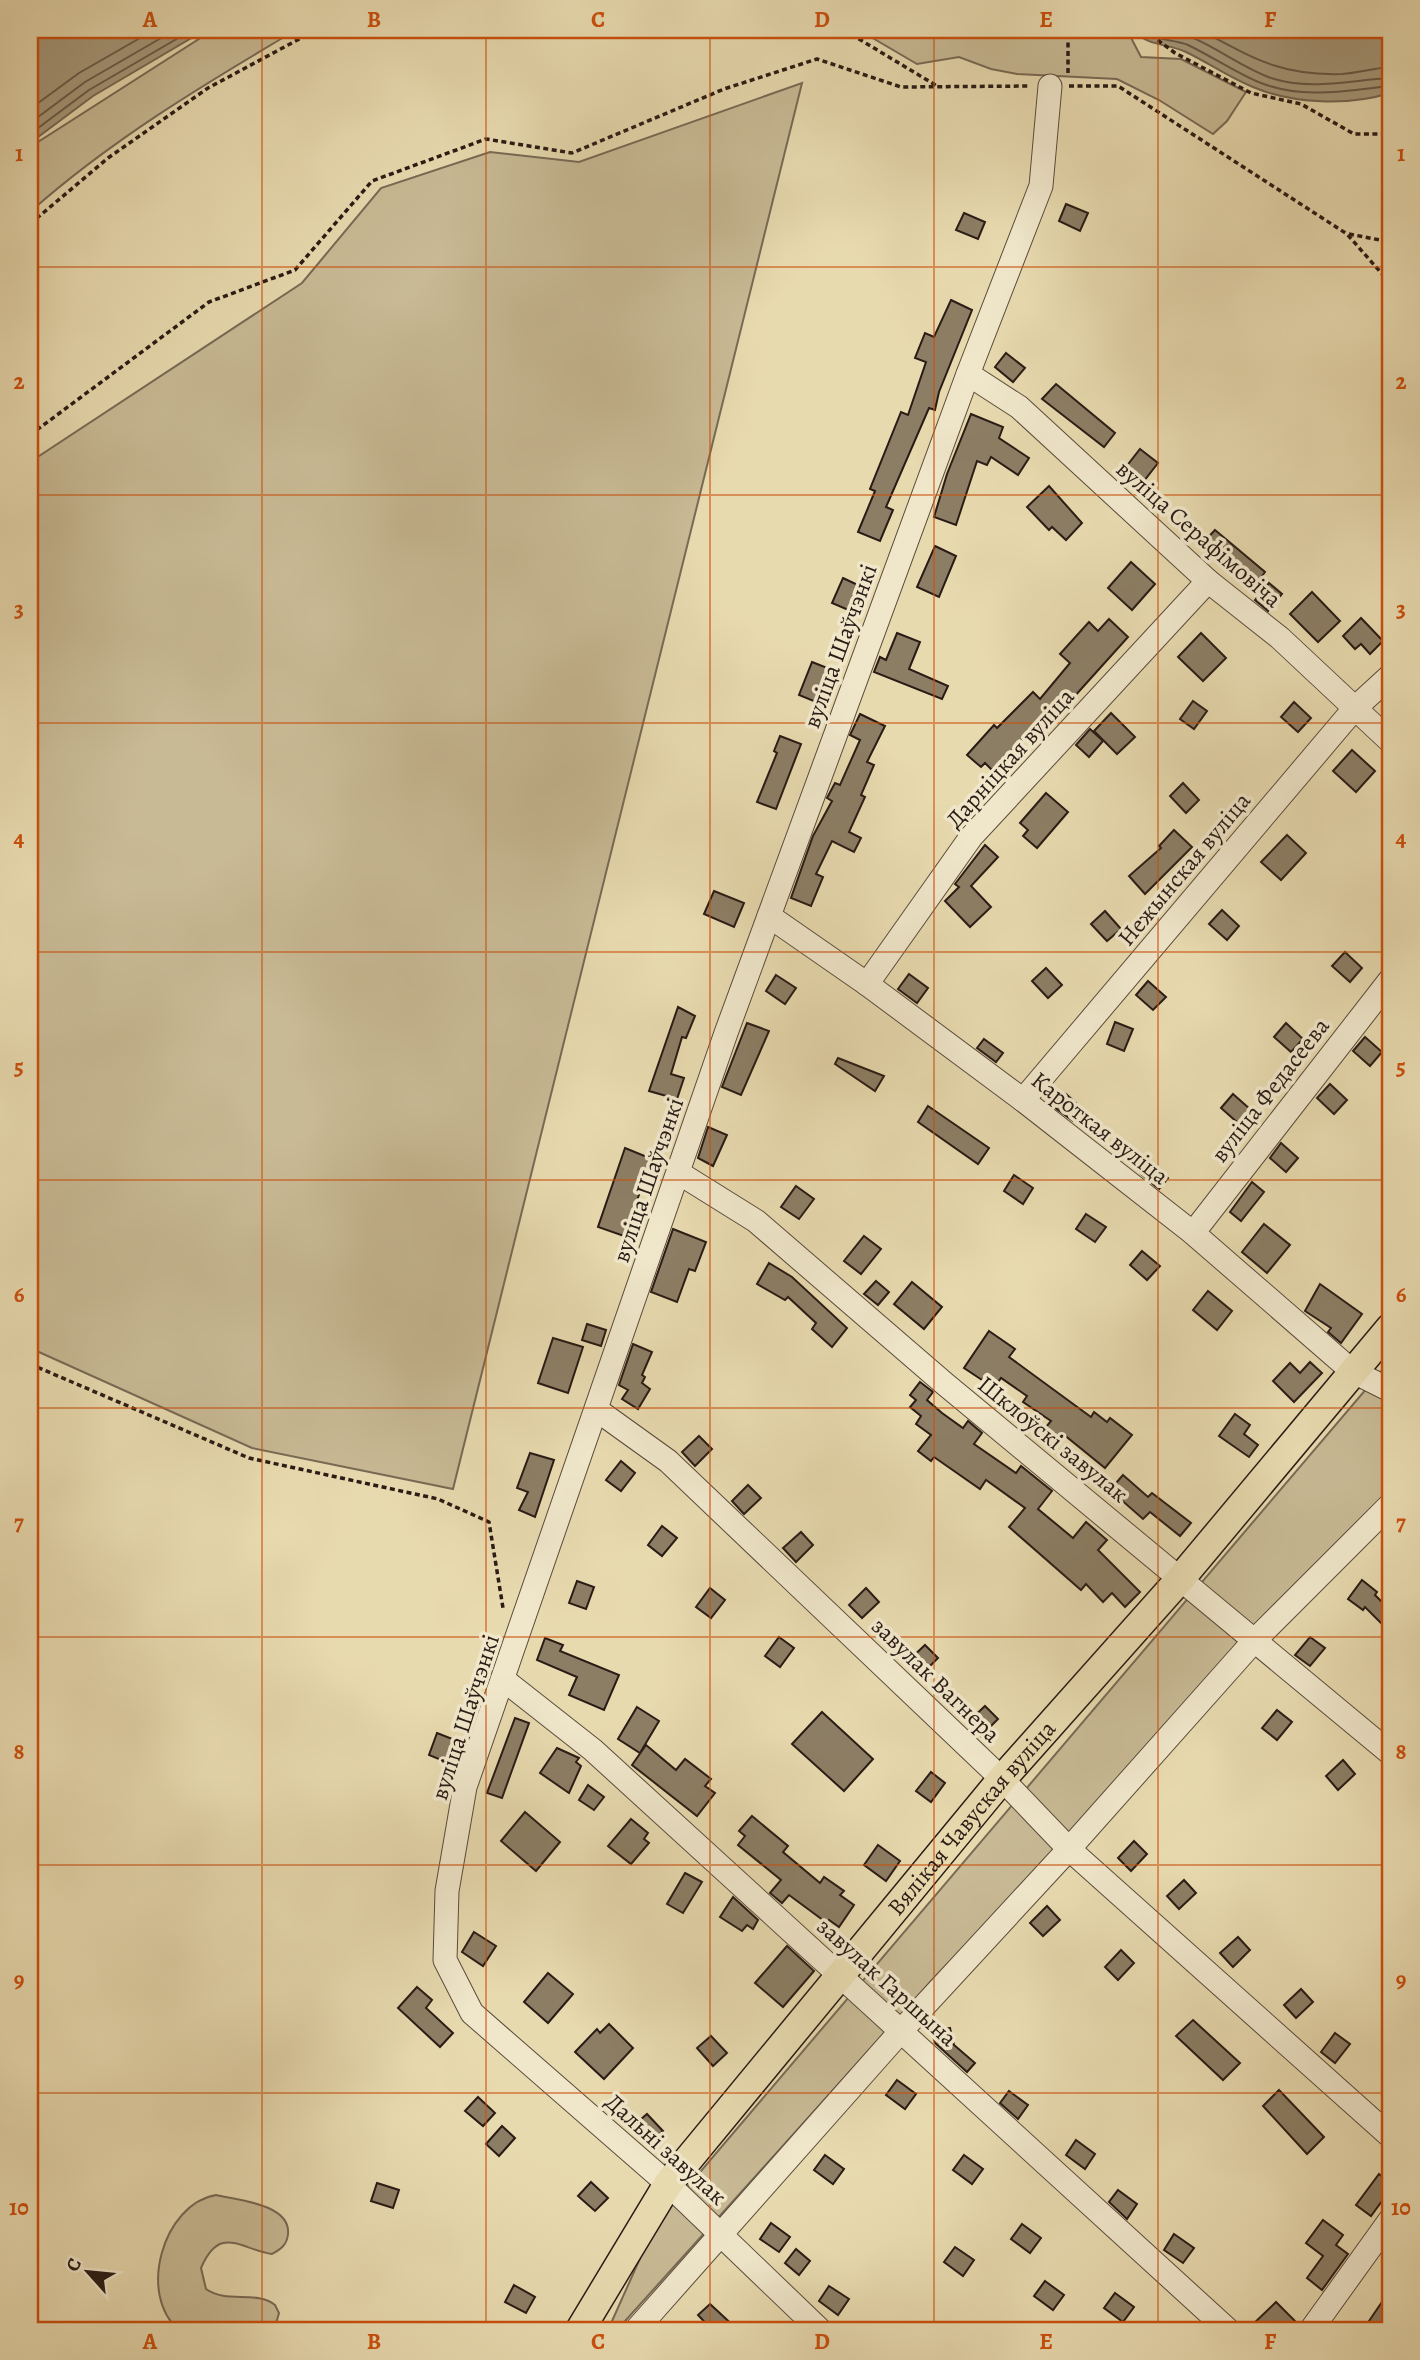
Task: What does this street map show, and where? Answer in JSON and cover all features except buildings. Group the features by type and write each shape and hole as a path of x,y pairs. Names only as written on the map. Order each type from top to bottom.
{"main road":[{"name":"Вялікая Чавуская вуліца","path":"580,2330 668,2184 1002,1779 1181,1578 1390,1328"}],"street":[{"name":"вуліца Шаўчэнкі","path":"472,2013 445,1960 447,1891 465,1787 769,916 968,374 1041,186 1059,86"},
{"name":"вуліца Серафімовіча","path":"968,374 1019,407 1209,580 1280,638 1390,741"},
{"name":"Дарніцкая вуліца","path":"867,984 971,837 1209,580"},
{"name":"Нежынская вуліца","path":"1023,1100 1354,709 1390,676"},
{"name":"Кароткая вуліца","path":"769,916 867,984 1023,1100 1193,1233 1352,1371 1390,1390"},
{"name":"вуліца Федасеева","path":"1193,1233 1390,980"},
{"name":"Шклоўскі завулак","path":"679,1173 756,1221 945,1384 1390,1753"},
{"name":"завулак Вагнера","path":"597,1410 668,1461 1002,1779 1069,1849 1390,2136"},
{"path":"636,2330 901,2031 1069,1849 1254,1641 1390,1505"},
{"name":"завулак Гаршына","path":"504,1680 593,1750 1228,2330"},
{"name":"Дальні завулак","path":"472,2013 668,2184 820,2330"},
{"path":"1311,2330 1390,2220"}],"path":[{"path":"30,225 108,158 208,88 316,30"},
{"path":"844,30 939,87"},
{"path":"1059,86 1068,30"},
{"path":"1144,30 1175,53 1251,93 1301,104 1354,134 1390,134"},
{"path":"30,435 209,302 295,270 372,181 486,139 572,153 724,89 817,59 901,87 1118,86 1347,234 1390,283"},
{"path":"1347,234 1390,242"},
{"path":"30,1364 249,1458 438,1499 489,1522 505,1617"}],"shaded area":[{"path":"213,30 296,30 125,137 30,212 30,151 38,142"},
{"path":"859,30 1127,30 1141,57 1181,59 1246,92 1227,121 1213,134 1159,100 1117,79 1017,74 991,69 959,57 917,64"},
{"path":"802,83 453,1489 252,1448 30,1348 30,462 302,283 381,188 490,152 579,162"},
{"path":"1390,1361 1390,1499 933,1979 617,2330 608,2330 655,2225"},
{"path":"216,2195 261,2205 281,2216 287,2224 286,2241 272,2254 223,2243 208,2255 201,2268 206,2289 214,2293 259,2298 275,2305 279,2313 274,2330 179,2330 166,2315 158,2274 170,2232 182,2215 197,2202"}],"water":[{"path":"30,30 205,30 93,96 30,143"},
{"path":"1134,30 1390,30 1390,93 1357,100 1321,101 1269,93 1244,83 1186,52 1145,39"}]}
